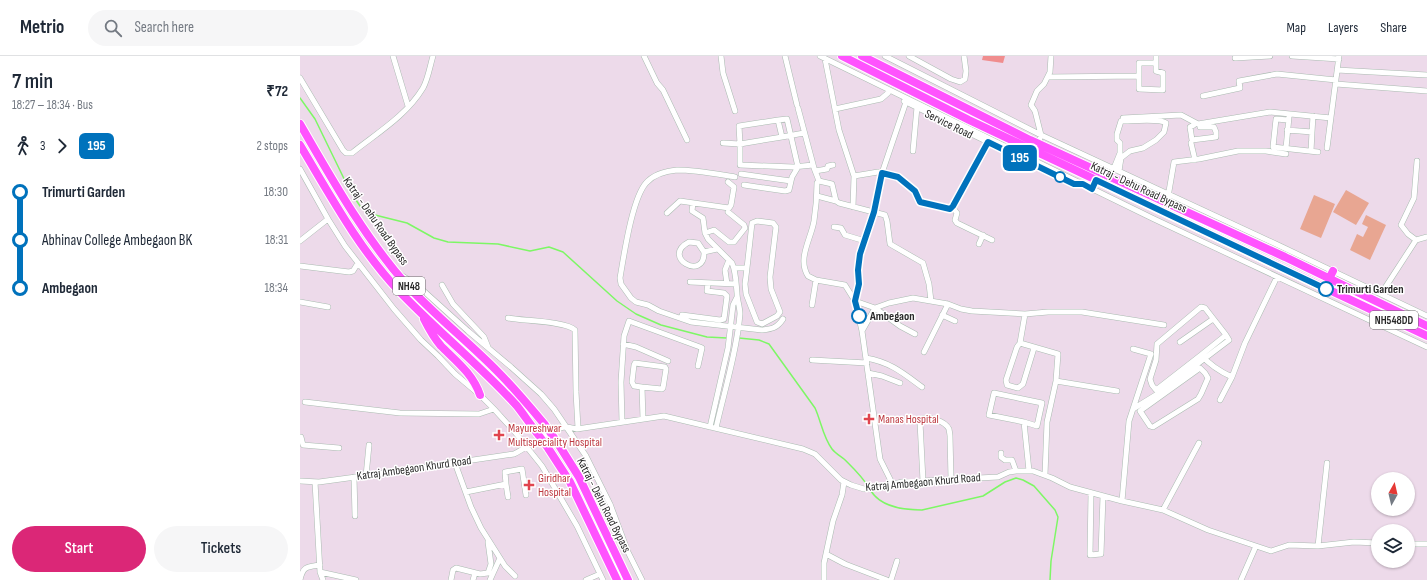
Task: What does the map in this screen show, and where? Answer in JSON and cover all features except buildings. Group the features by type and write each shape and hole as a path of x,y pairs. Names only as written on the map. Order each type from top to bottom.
{"highway":[{"name":"Katraj - Dehu Road Bypass","path":"842,56 968,120 1427,336"},
{"name":"Katraj - Dehu Road Bypass","path":"862,56 1038,144 1167,198 1427,326"},
{"name":"Katraj - Dehu Road Bypass","path":"300,124 350,207 380,251 421,298 499,372 525,400 545,425 579,477 628,580"},
{"name":"Katraj - Dehu Road Bypass","path":"300,145 341,213 371,257 398,290 517,407 548,448 570,482 617,580"},
{"path":"1092,189 1096,180"},
{"path":"1329,279 1333,271"},
{"path":"420,312 430,331 440,345 465,369 477,386 480,395"}],"street":[{"path":"393,56 408,106"},
{"path":"300,78 342,150 346,153 352,153 396,120 408,106 423,88 433,56"},
{"path":"644,56 657,83 663,90 687,140"},
{"path":"721,56 723,73 735,111"},
{"path":"785,56 815,171 820,181 832,184 836,201"},
{"name":"Service Road","path":"820,56 870,80 871,84 917,108 1074,184 1083,184"},
{"path":"885,56 1041,135 1114,168 1167,198 1333,271 1427,316"},
{"path":"909,56 951,79 960,82 965,79 966,76 964,56"},
{"path":"1038,144 1041,135 1035,111 1031,105 1037,91 1048,77 1050,72 1051,56"},
{"path":"1156,56 1156,63 1156,71 1163,73 1163,90 1139,89 1139,62 1156,63"},
{"path":"1236,58 1270,56"},
{"path":"1292,56 1339,58 1327,148"},
{"path":"825,59 841,136 854,176 853,207"},
{"path":"1337,70 1427,75"},
{"path":"1202,96 1240,88 1238,81 1278,74 1336,82 1427,91"},
{"path":"1048,77 1139,76"},
{"path":"870,80 1092,189 1427,347"},
{"path":"835,109 881,99 888,93"},
{"path":"855,301 859,284 858,270 860,254 874,212 882,173 906,102"},
{"path":"913,151 917,108"},
{"path":"1123,118 1181,115 1194,124 1199,127 1214,126 1216,137 1192,140 1190,127 1194,124 1270,112 1289,117"},
{"path":"1286,151 1273,147 1276,119 1313,116 1331,118"},
{"path":"1311,151 1313,116"},
{"path":"1286,151 1289,117"},
{"path":"744,185 785,191 789,190 791,181 798,167 787,119 739,126 740,165 798,167 813,165"},
{"path":"778,120 782,137"},
{"path":"1114,168 1121,149 1120,143 1117,140 1117,134 1122,121 1164,121 1166,124 1164,132 1156,140 1144,148 1130,151 1121,158 1119,171"},
{"path":"1288,130 1312,132"},
{"path":"723,143 740,144 804,133"},
{"path":"952,208 988,142"},
{"path":"1192,143 1195,160"},
{"path":"1167,198 1174,162 1195,160 1238,151 1318,152"},
{"path":"1416,240 1408,234 1401,225 1414,198 1417,161"},
{"path":"815,171 827,169 828,166 833,164"},
{"path":"300,169 344,246 421,340 494,409 545,472 577,526 603,580"},
{"path":"735,177 676,170 661,173 646,183 635,204 620,278 623,287 636,302 646,304 659,311 685,321 738,330 762,330 777,327 783,319"},
{"path":"854,176 875,172 898,177 915,191 920,202 950,209 952,208 957,213 955,220 956,222 992,240"},
{"path":"741,174 791,181"},
{"path":"667,213 680,202 727,208 731,207 734,187 728,182"},
{"path":"818,183 813,225 807,241 804,262 805,269 808,276 816,280 841,283 845,285 855,301 862,332 880,458 893,485"},
{"path":"817,196 885,215 890,244 922,263 930,284 931,301"},
{"path":"693,203 692,211 703,218 705,233 710,242 729,260 734,268 737,297 740,306 738,330 734,349 713,427"},
{"path":"705,233 714,230 729,242 734,242 745,228 744,225 728,212"},
{"path":"300,241 328,219"},
{"path":"755,221 773,223 776,226 770,277 771,289 780,312 777,316 762,324 757,322 746,294 745,284 747,268 752,223 755,221"},
{"path":"834,227 841,228 845,235 865,241"},
{"path":"979,244 983,235"},
{"path":"1382,294 1416,240 1427,237"},
{"path":"689,242 698,243 704,252 702,260 695,266 686,265 680,257 682,247 689,242"},
{"path":"704,252 718,249"},
{"path":"727,284 725,270 729,260"},
{"path":"300,266 349,272 353,271 358,263"},
{"path":"734,268 747,268"},
{"path":"398,273 417,285 541,394 554,409 586,456 610,504 628,552 642,580"},
{"path":"1220,400 1232,377 1277,277"},
{"path":"812,305 816,280"},
{"path":"690,282 736,284"},
{"path":"682,316 720,320 724,319 727,296 724,293 707,291 708,283"},
{"path":"442,285 453,304 484,337 488,348"},
{"path":"713,427 728,348 733,305 737,297"},
{"path":"862,332 875,308 889,303 913,298 948,304 972,311 1024,314 1082,312 1164,325"},
{"path":"855,301 875,308 900,326 915,334"},
{"path":"300,302 328,306"},
{"path":"924,352 948,304"},
{"path":"1132,409 1158,392 1200,368 1207,375 1207,380 1198,399 1151,427 1140,411 1158,392 1203,357 1229,340 1205,308 1201,307 1158,343 1156,360 1150,379 1152,385 1158,392"},
{"path":"1024,314 1020,343 1017,347 1006,380 1007,385 1018,388 1023,384 1034,348"},
{"path":"942,315 955,321"},
{"path":"508,318 562,325 572,327 575,330 578,428"},
{"path":"1180,342 1213,319"},
{"path":"622,422 621,382 626,328 629,321 702,348 698,366"},
{"path":"1020,343 1058,354 1056,381 1047,422 1045,476"},
{"path":"624,344 636,347 668,362"},
{"path":"1122,501 1129,421 1151,354 1133,350"},
{"path":"1203,357 1223,373 1232,377"},
{"path":"812,360 866,361 888,364 898,369 922,387"},
{"path":"635,363 666,368 662,389 642,387 632,385 635,363"},
{"path":"868,372 900,383"},
{"path":"1056,381 1117,391"},
{"path":"642,387 643,419"},
{"path":"994,393 1042,403 1037,426 1024,422 989,415 994,393"},
{"path":"305,402 400,413 479,414 494,409"},
{"name":"Katraj Ambegaon Khurd Road","path":"300,481 315,482 366,476 514,454 527,448 553,431 566,427 578,428 664,416 803,449 815,454 844,482 864,489 878,488 902,482 998,477 1009,472 1033,471 1070,487 1163,510 1208,530 1271,551 1289,545 1318,546 1354,542 1371,543"},
{"path":"922,480 920,422 921,419 924,418 930,418 945,424 949,429 951,479"},
{"path":"1024,422 1029,471"},
{"path":"300,437 303,444 339,448"},
{"path":"1163,510 1198,443"},
{"path":"366,476 369,445"},
{"path":"1001,453 1001,457 1005,460 1012,460 1016,471"},
{"path":"455,463 471,507 487,538 510,573 515,576"},
{"path":"1318,546 1327,463"},
{"path":"508,497 505,472 522,469 526,495"},
{"path":"354,477 355,516"},
{"path":"315,482 320,572 323,580"},
{"path":"824,580 824,563 832,521 842,495 844,482"},
{"path":"466,492 506,484"},
{"path":"1091,493 1090,555 1101,554 1103,496"},
{"path":"451,580 454,569 486,574 490,571 491,564 487,538"},
{"path":"1415,544 1427,544"},
{"path":"1241,580 1256,546"},
{"path":"826,554 845,564 887,580"},
{"path":"490,580 500,558"},
{"path":"891,580 898,561"},
{"path":"300,580 301,571 306,567 320,565"},
{"path":"320,572 356,580"},
{"path":"473,580 475,573"},
{"path":"586,580 600,574"}],"shaded area":[{"path":"983,56 1005,56 1003,63 982,60"},
{"path":"1346,190 1369,203 1356,225 1333,212"},
{"path":"1314,195 1335,204 1321,238 1300,229"},
{"path":"1366,215 1386,225 1370,260 1350,250 1357,234 1363,237 1368,227 1362,224"}],"waterway":[{"path":"300,98 315,119 350,191 360,206 367,213 407,223 434,238 448,242 498,244 530,251 549,247 563,252 617,301 636,314 661,325 707,337 727,338"},
{"path":"739,338 759,340 769,344 815,408 826,439 832,449 854,469 869,488"},
{"path":"871,491 881,501 887,504 901,508 922,510 983,496 1005,482 1016,478 1023,480 1034,486 1055,510 1058,517 1051,561 1050,580"}],"bus line":[{"name":"195","path":"859,316 855,301 859,284 858,270 860,254 874,212 882,173 898,177 915,191 920,202 950,209 952,208 988,142 1074,184 1083,184 1092,189 1096,180 1326,289"}],"place":[{"name":"Trimurti Garden","path":"1326,289"},
{"name":"Ambegaon","path":"859,316"},
{"name":"Manas Hospital","path":"869,419"},
{"name":"Mayureshwar Multispeciality Hospital","path":"499,435"},
{"name":"Giridhar Hospital","path":"529,485"}]}
